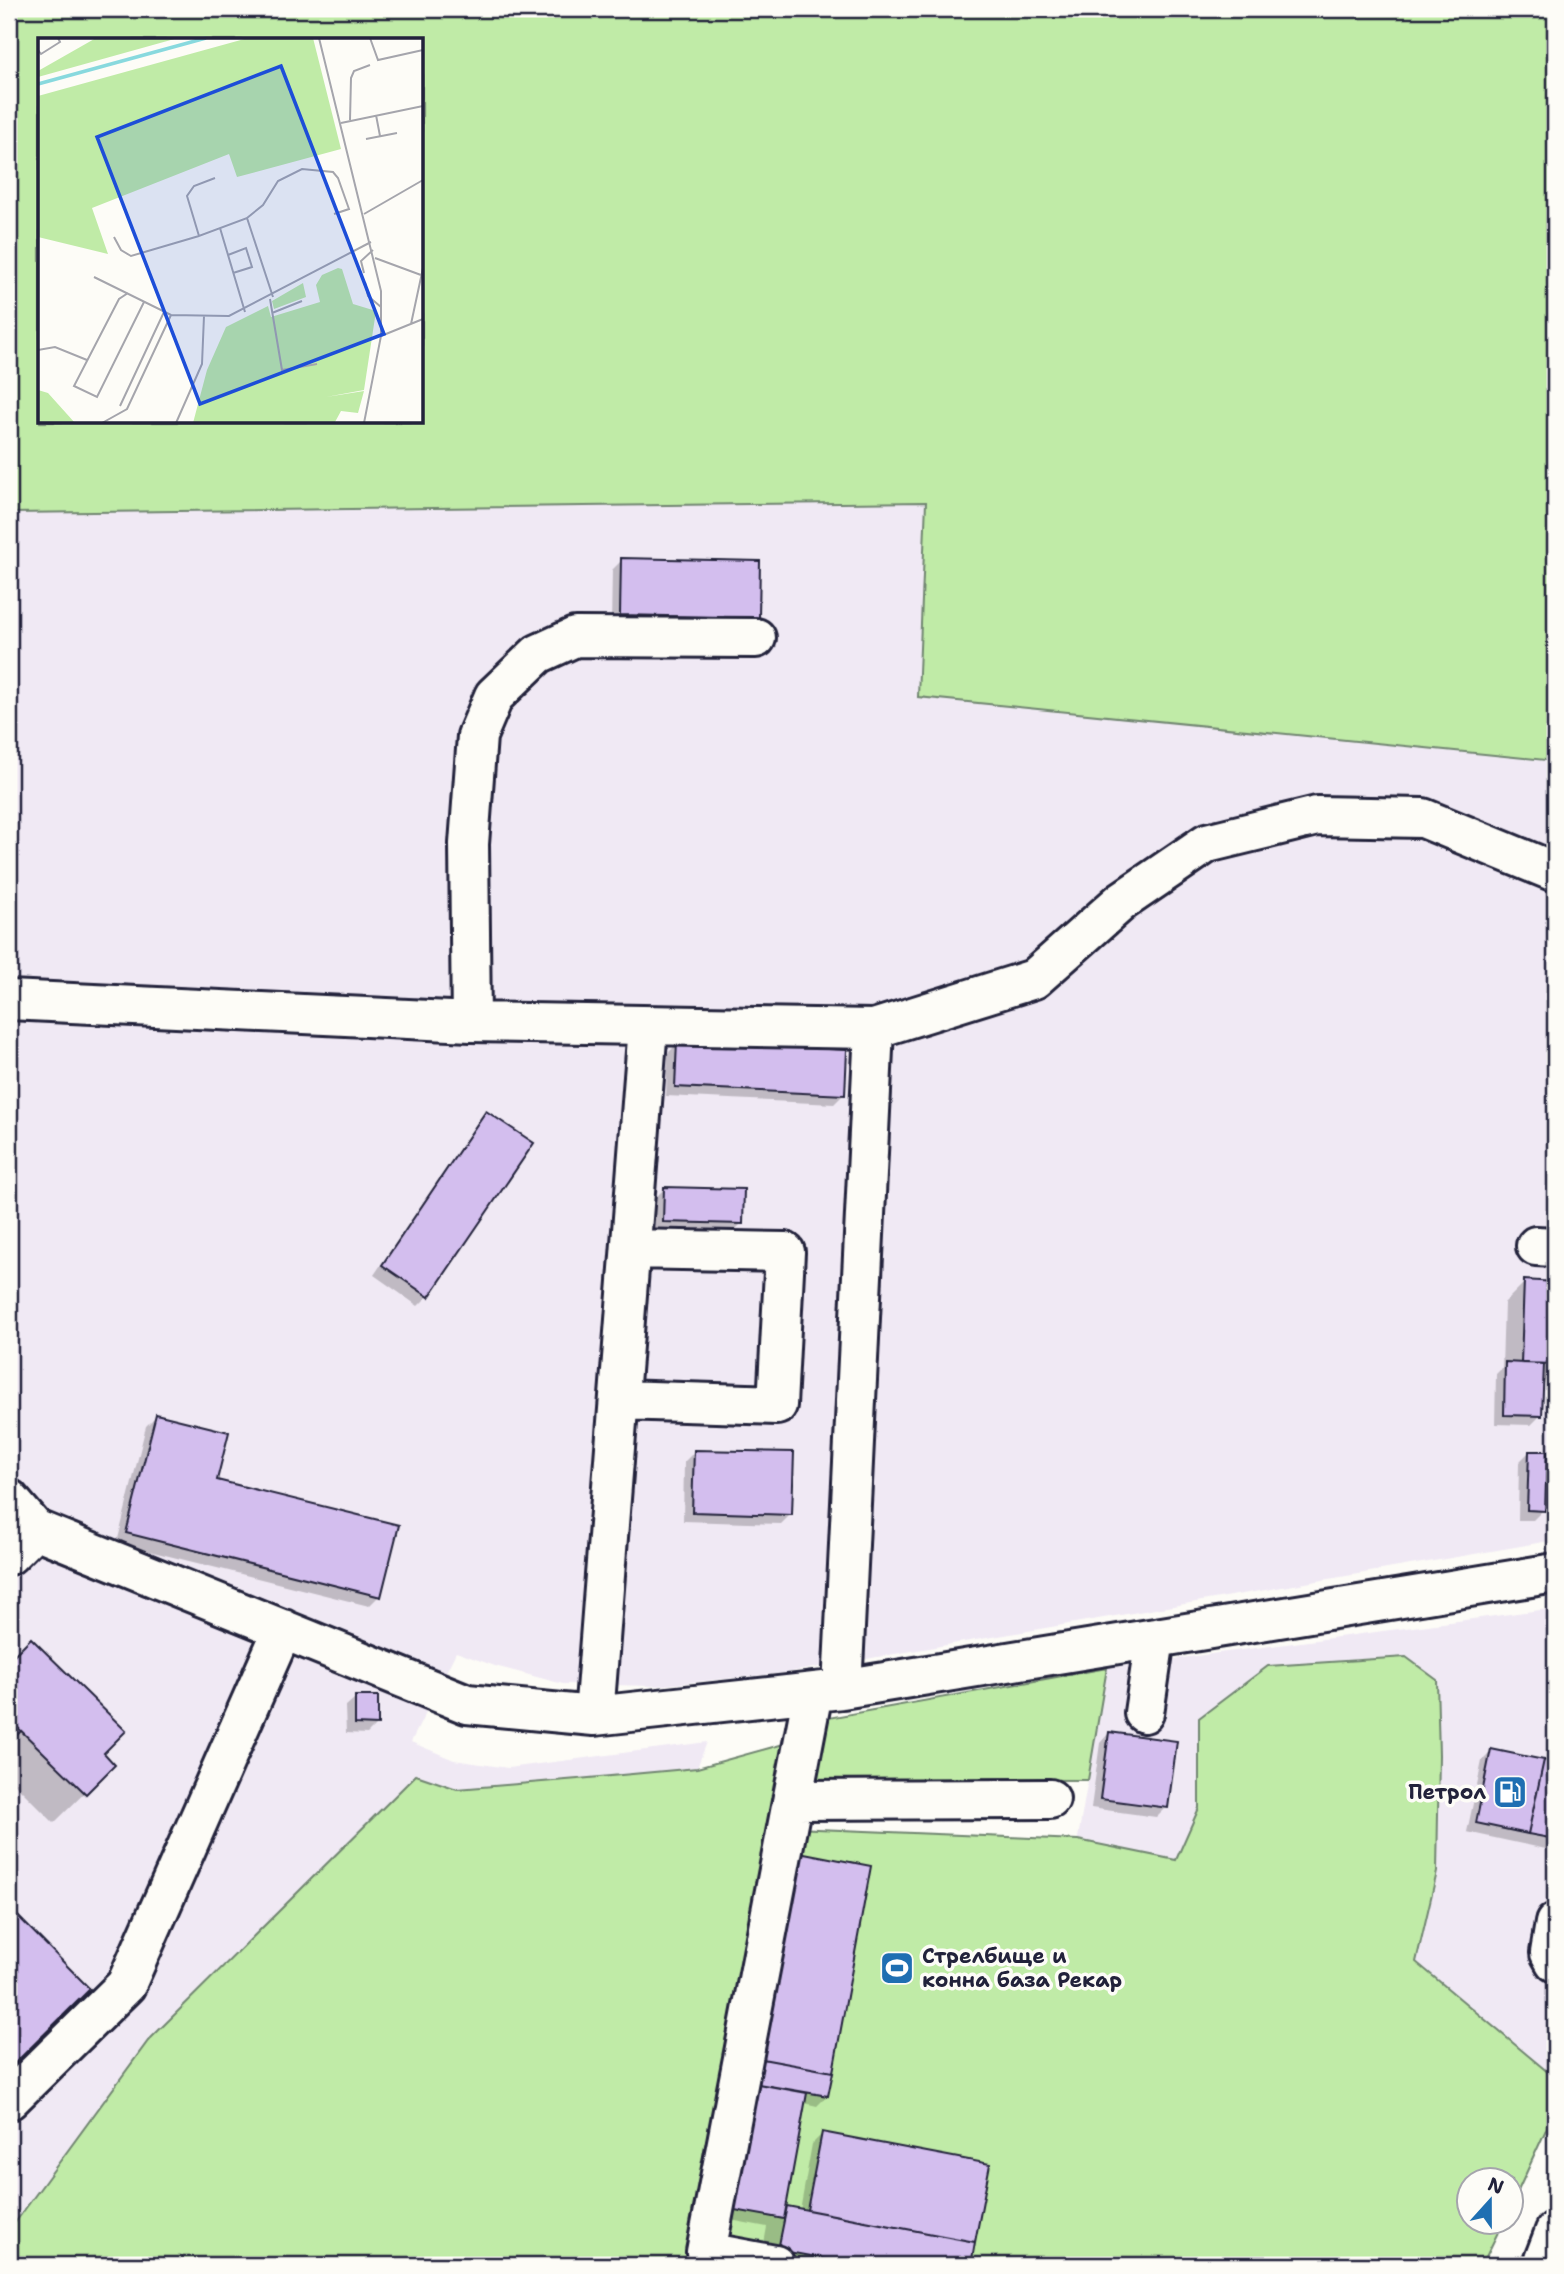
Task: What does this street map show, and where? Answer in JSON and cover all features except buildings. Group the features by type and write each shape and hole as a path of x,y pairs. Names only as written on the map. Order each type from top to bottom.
{"street":[{"path":"471,1022 469,844 477,736 494,696 538,654 575,637 756,638"},
{"path":"9,1000 471,1022 874,1029 1034,979 1122,901 1207,843 1317,816 1423,818 1555,872"},
{"path":"594,1717 648,1026"},
{"path":"775,2265 706,2252 793,1800 828,1690 874,1029"},
{"path":"619,1400 777,1405 785,1252 631,1249"},
{"path":"9,1499 22,1542 283,1629 467,1704 594,1717 828,1690 1555,1573"},
{"path":"9,2100 126,1985 283,1629"},
{"path":"1144,1713 1155,1638"},
{"path":"793,1800 1050,1799"},
{"path":"1555,1923 1550,1953 1555,1962"},
{"path":"1542,2265 1555,2231"}],"shaded area":[{"path":"926,502 918,697 1555,761 1555,1540 785,1673 655,1686 563,1684 495,1666 456,1652 411,1742 454,1760 508,1768 707,1742 697,1768 9,2265 9,513"},
{"path":"1555,1608 1555,2110 1526,2173 1526,2166 1456,2166 1456,2236 1496,2236 1482,2265 1005,2265 1107,1668"}],"green space":[{"path":"9,9 1555,9 1555,761 918,697 926,502 9,513"},
{"path":"1406,1657 1437,1680 1437,1872 1416,1962 1555,2078 1555,2110 1526,2173 1526,2166 1456,2166 1456,2236 1496,2236 1482,2265 9,2265 9,2231 148,2041 416,1775 457,1789 578,1779 697,1768 784,1744 770,1827 1078,1840 1176,1860 1199,1808 1199,1718 1268,1666"},
{"path":"1107,1668 1088,1780 817,1779 828,1718"}],"place":[{"name":"Петрол","path":"1510,1792"},
{"name":"Стрелбище и конна база Рекар","path":"897,1968"}]}
